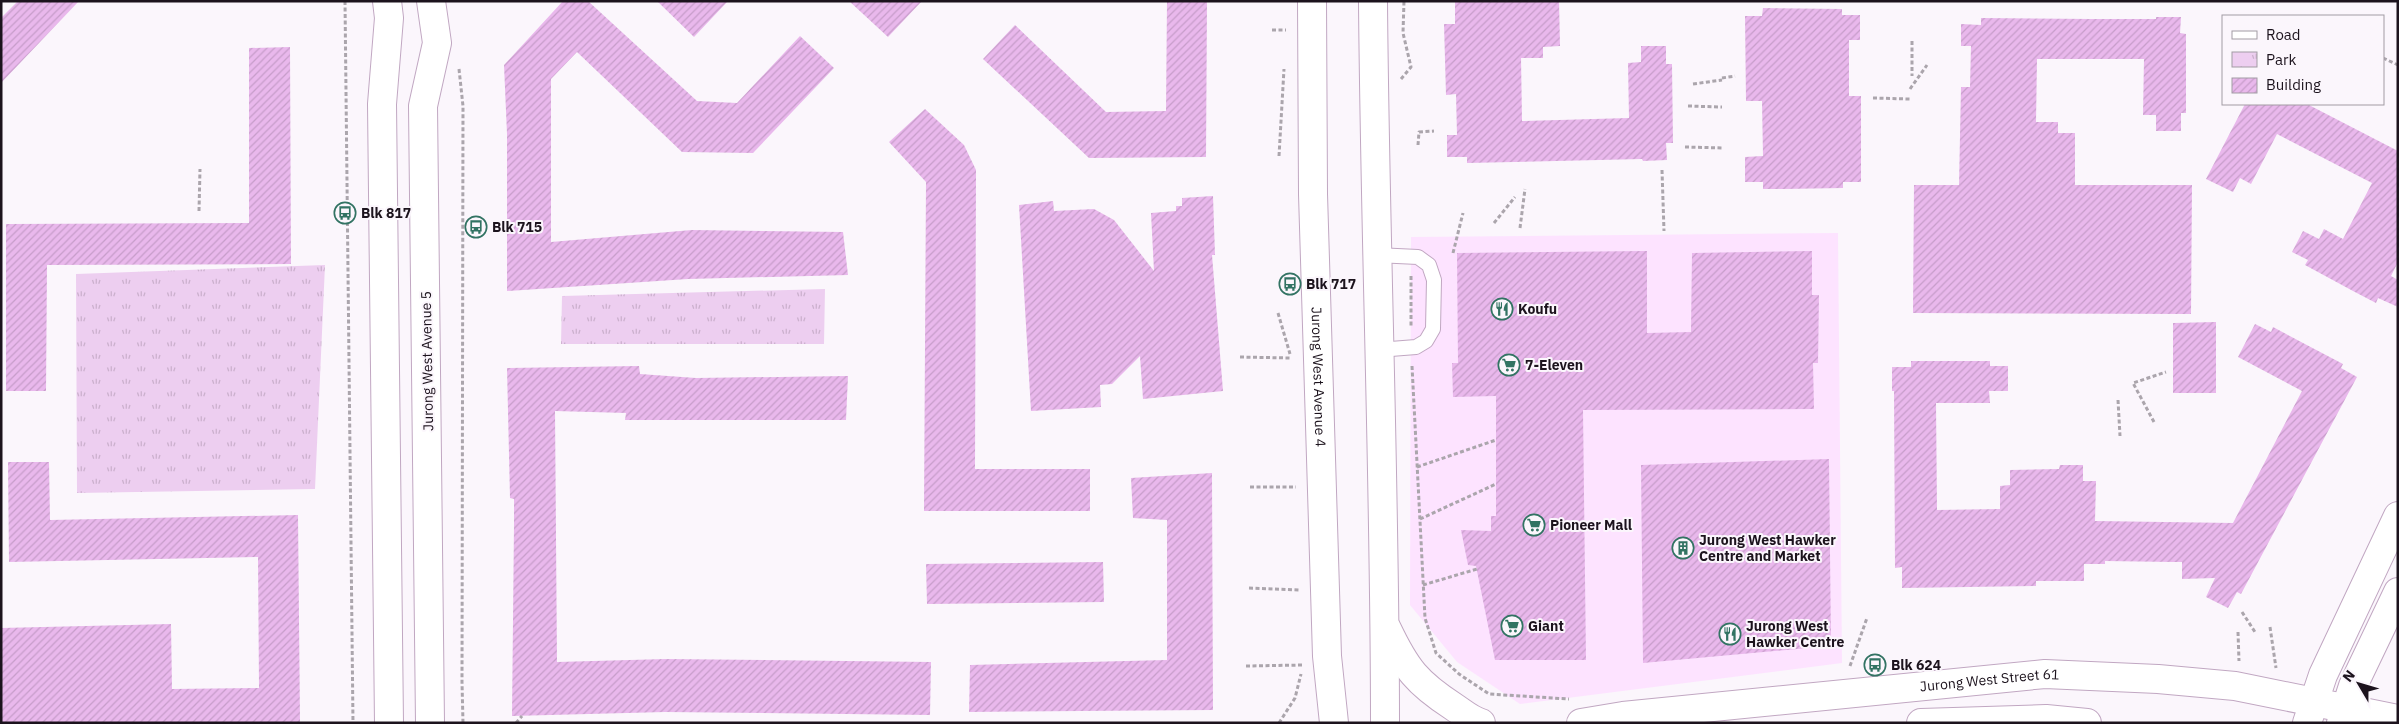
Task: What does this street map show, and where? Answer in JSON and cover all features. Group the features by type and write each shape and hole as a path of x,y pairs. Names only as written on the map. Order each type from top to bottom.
{"street":[{"path":"387,1 389,18 382,104 389,723"},
{"name":"Jurong West Avenue 5","path":"430,723 423,106 437,43 431,1"},
{"name":"Jurong West Avenue 4","path":"1312,1 1312,194 1322,488 1316,660 1334,723"},
{"path":"1373,1 1376,255 1383,495 1385,723"},
{"path":"2310,712 2322,675 2398,516"},
{"path":"2343,715 2398,592"},
{"path":"1385,625 1399,654 1415,678 1442,699 1481,723"},
{"path":"1315,723 1321,712 1316,660"},
{"name":"Jurong West Street 61","path":"1577,711 1624,716 2045,674 2158,679 2236,686 2310,712 2398,719"},
{"path":"1921,723 2046,719 2087,723"}],"lane":[{"path":"1376,255 1418,257 1429,265 1434,280 1433,329 1426,341 1411,347 1378,350"}],"path":[{"path":"346,1 353,723"},
{"path":"1286,22 1286,40"},
{"path":"1272,30 1286,30"},
{"path":"1912,41 1912,76"},
{"path":"2384,58 2398,65"},
{"path":"1279,156 1284,59"},
{"path":"459,64 463,106 462,682 464,723"},
{"path":"1910,89 1927,65"},
{"path":"1693,84 1735,76"},
{"path":"1872,98 1910,99"},
{"path":"1688,106 1722,107"},
{"path":"1418,145 1419,132 1434,131"},
{"path":"1685,147 1723,148"},
{"path":"199,211 200,169"},
{"path":"1662,170 1664,231"},
{"path":"1520,228 1525,189"},
{"path":"1494,223 1515,197"},
{"path":"1453,253 1463,213"},
{"path":"1411,347 1425,618 1436,653 1460,674 1489,694 1563,700 1577,711"},
{"path":"1240,358 1291,358"},
{"path":"2154,422 2133,383 2166,372"},
{"path":"2118,400 2120,436"},
{"path":"1417,467 1496,440"},
{"path":"1420,519 1496,484"},
{"path":"1250,487 1322,488"},
{"path":"1423,586 1477,569"},
{"path":"1249,588 1305,590"},
{"path":"2242,612 2255,632"},
{"path":"1848,672 1867,618"},
{"path":"2270,627 2276,671"},
{"path":"2238,632 2238,670"},
{"path":"1246,666 1316,660"},
{"path":"516,723 522,716"}],"shaded area":[{"path":"1838,233 1842,663 1520,704 1457,662 1410,605 1411,237"}],"green space":[{"path":"325,265 315,489 77,493 76,274"},
{"path":"825,289 824,344 561,344 562,296"}],"building":[{"path":"18,1 79,1 1,83 1,18"},
{"path":"563,1 588,1 697,101 737,103 800,36 834,68 753,153 682,152 577,52 551,79 551,242 692,230 843,232 848,275 688,279 507,291 507,134 504,65"},
{"path":"657,1 728,1 694,37"},
{"path":"849,1 922,1 888,37"},
{"path":"1167,1 1207,1 1206,157 1089,158 983,59 1015,25 1106,112 1166,111"},
{"path":"1455,1 1559,1 1560,46 1543,47 1543,58 1521,58 1522,121 1629,118 1628,63 1641,62 1641,46 1666,46 1666,64 1672,64 1673,143 1666,143 1667,160 1467,163 1467,157 1447,157 1447,135 1457,135 1456,94 1446,95 1444,24 1455,24"},
{"path":"1763,8 1842,9 1842,15 1860,15 1860,40 1849,40 1849,96 1861,96 1861,182 1843,182 1843,188 1763,189 1763,182 1745,182 1745,157 1763,156 1762,101 1746,101 1745,16 1762,16"},
{"path":"2156,17 2181,17 2180,33 2186,34 2186,113 2181,113 2181,131 2156,131 2156,115 2143,115 2144,59 2037,59 2036,122 2058,122 2058,133 2075,133 2075,185 2192,185 2191,314 1913,313 1914,185 1959,185 1961,87 1970,87 1971,46 1961,46 1961,24 1981,25 1981,18 2156,19"},
{"path":"290,47 291,264 47,265 46,391 6,391 6,224 249,223 249,48"},
{"path":"2244,105 2309,105 2398,151 2398,262 2391,276 2398,280 2398,307 2378,298 2376,303 2305,265 2308,260 2292,252 2303,231 2319,239 2324,229 2343,239 2372,183 2277,134 2251,184 2240,178 2233,192 2206,179"},
{"path":"925,109 964,145 976,170 975,469 1090,469 1090,511 924,511 926,182 889,142"},
{"path":"1213,196 1215,255 1212,255 1223,391 1143,399 1140,356 1112,384 1100,385 1101,407 1031,411 1019,205 1053,201 1054,211 1094,209 1114,220 1154,271 1151,213 1176,211 1176,206 1182,206 1182,198"},
{"path":"1647,251 1647,333 1691,332 1692,253 1812,251 1812,295 1819,295 1818,363 1813,363 1814,409 1583,410 1586,660 1495,660 1476,566 1468,565 1461,530 1491,531 1491,516 1496,516 1496,396 1453,397 1452,363 1458,363 1457,253"},
{"path":"2216,322 2216,393 2173,393 2173,323"},
{"path":"2255,324 2271,332 2273,327 2343,364 2341,368 2357,377 2241,594 2237,592 2228,608 2206,597 2215,578 2182,579 2182,562 2105,561 2105,564 2084,564 2084,581 2036,581 2036,586 1902,588 1902,567 1895,568 1894,391 1892,391 1892,367 1911,367 1911,361 1990,361 1990,366 2008,366 2008,391 1989,391 1990,403 1936,403 1937,510 2000,509 2000,486 2010,485 2010,470 2059,469 2060,465 2083,465 2083,481 2096,481 2095,521 2233,523 2302,391 2238,357"},
{"path":"639,366 640,374 696,378 848,376 846,420 625,420 626,413 555,411 557,662 666,659 931,662 930,715 665,712 512,716 514,499 510,498 507,368"},
{"name":"Jurong West Hawker Centre and Market","path":"1829,459 1831,646 1643,663 1641,465"},
{"path":"8,462 49,462 50,520 298,515 300,723 1,723 1,628 171,624 172,689 259,688 258,557 9,562"},
{"path":"1212,473 1213,710 969,712 970,665 1167,660 1167,520 1133,518 1131,478"},
{"path":"1103,562 1104,602 927,604 926,564"}],"place":[{"name":"Blk 817","path":"345,213"},
{"name":"Blk 715","path":"476,227"},
{"name":"Blk 717","path":"1290,284"},
{"name":"Koufu","path":"1502,309"},
{"name":"7-Eleven","path":"1509,365"},
{"name":"Pioneer Mall","path":"1534,525"},
{"name":"Jurong West Hawker Centre and Market","path":"1683,548"},
{"name":"Giant","path":"1512,626"},
{"name":"Jurong West Hawker Centre","path":"1730,634"},
{"name":"Blk 624","path":"1875,665"}]}
